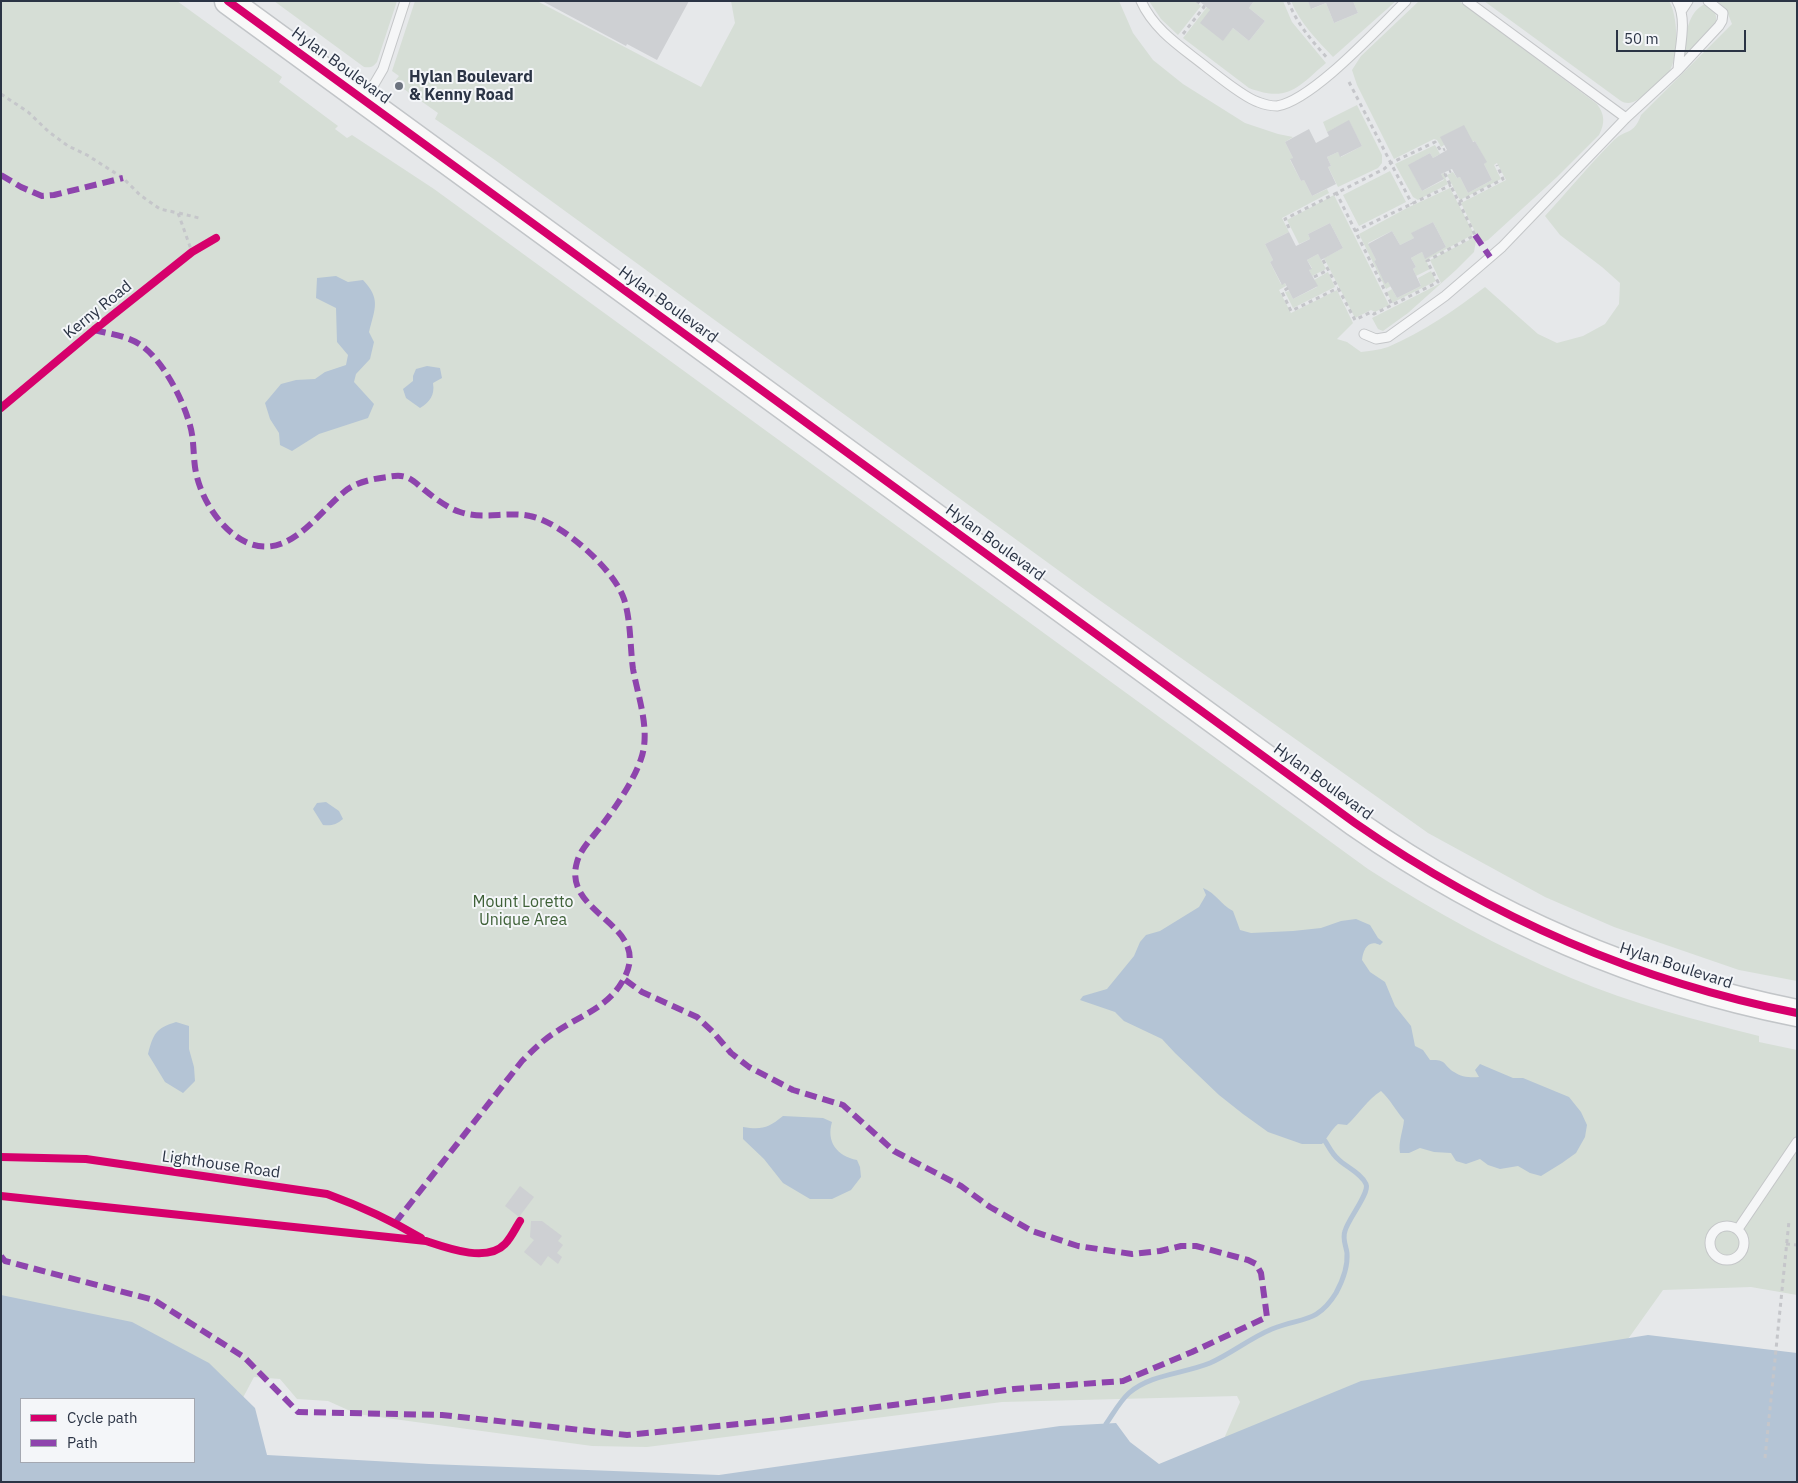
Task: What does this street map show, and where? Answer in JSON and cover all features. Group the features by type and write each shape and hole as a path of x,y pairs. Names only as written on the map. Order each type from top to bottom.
{"main road":[{"name":"Hylan Boulevard","path":"228,1 1355,823 1404,856 1492,907 1582,949 1641,972 1703,991 1797,1013"}],"lane":[{"path":"364,100 383,69 404,1"},
{"path":"1141,1 1147,14 1167,37 1229,84 1257,102 1276,106 1297,98 1318,85 1406,1"},
{"path":"1467,1 1626,118"},
{"path":"1677,1 1682,10"},
{"path":"1678,70 1682,10 1688,1"},
{"path":"1364,334 1376,338 1388,337 1445,296 1502,247 1626,118 1678,70 1722,21 1723,13 1708,1"},
{"path":"1738,1229 1797,1142"}],"path":[{"path":"1181,36 1204,7 1197,1"},
{"path":"1288,1 1293,15 1300,26 1328,59"},
{"path":"1349,82 1412,204"},
{"path":"1,94 28,112 49,132 68,146 87,155 123,178 140,195 160,209 199,218"},
{"path":"1289,228 1284,219 1384,169 1391,163 1434,142 1440,151 1445,149"},
{"path":"1459,202 1503,179 1497,165"},
{"path":"1323,260 1355,320 1371,312 1374,314 1438,282 1427,260 1476,235 1445,174 1451,171"},
{"path":"1355,232 1451,185"},
{"path":"1336,192 1392,305"},
{"path":"178,213 192,252"},
{"path":"185,258 200,247"},
{"path":"1314,277 1328,270"},
{"path":"1288,288 1282,292 1291,311 1338,288"},
{"path":"1765,1458 1788,1221"},
{"path":"1786,1244 1797,1245"}],"green space":[{"name":"Mount Loretto Unique Area","path":"1,1 177,1 282,77 279,82 338,126 335,129 347,138 352,135 434,189 1368,869 1417,900 1467,928 1571,978 1641,1004 1759,1036 1759,1042 1797,1050 1797,1295 1751,1287 1663,1290 1526,1482 1205,1482 1240,1402 1237,1396 1002,1402 647,1447 592,1446 357,1414 328,1401 297,1399 280,1379 254,1377 198,1482 1,1482"},
{"path":"274,1 397,1 377,62 373,66 364,67"},
{"path":"415,1 537,1 701,87 735,23 731,1 1119,1 1133,33 1153,60 1183,84 1245,123 1293,137 1285,142 1293,158 1290,160 1301,181 1304,180 1312,196 1327,189 1329,193 1282,218 1289,232 1265,244 1273,260 1270,262 1281,284 1285,283 1286,286 1279,290 1291,313 1337,290 1353,323 1337,339 1347,342 1361,352 1388,347 1414,335 1485,287 1538,334 1557,343 1583,336 1605,324 1619,304 1620,283 1560,235 1545,216 1605,149 1618,137 1633,129 1641,115 1732,24 1726,9 1717,1 1797,1 1797,981 1739,970 1614,927 1545,897 1428,833 1095,597 495,160 435,119 438,113 401,87 405,83 402,80 398,84 394,82 399,76 392,71"},
{"path":"1149,1 1195,1 1201,6 1178,35 1161,19"},
{"path":"1254,1 1283,1 1292,22 1326,63 1292,90 1274,94 1249,88 1183,38 1207,7 1223,40 1233,28 1249,41 1265,21 1249,8"},
{"path":"1291,1 1308,1 1312,9 1326,3 1334,23 1358,13 1353,1 1396,1 1333,57 1304,24"},
{"path":"1419,1 1459,1 1597,104 1603,115 1603,123 1599,135 1557,177 1488,240 1484,242 1479,239 1476,241 1474,252 1456,270 1408,313 1383,331 1378,329 1372,318 1441,283 1430,260 1477,236 1461,203 1506,180 1497,163 1494,165 1501,179 1460,200 1447,175 1453,172 1457,178 1460,177 1468,193 1492,180 1484,164 1486,162 1475,141 1441,147 1437,140 1434,139 1394,159 1357,85 1352,70 1361,56"},
{"path":"1484,1 1669,1 1676,25 1676,45 1673,63 1667,74 1644,95 1632,102 1624,102"},
{"path":"1703,5 1708,5 1713,11 1716,16 1716,22 1683,59 1687,29 1697,9"},
{"path":"1357,105 1382,155 1382,163 1378,168 1338,187 1328,167 1331,166 1327,157 1338,152 1341,157 1362,146 1349,121 1327,132 1323,122"},
{"path":"1435,145 1440,154 1433,158 1430,153 1409,165 1422,191 1444,180 1441,174 1443,173 1448,184 1418,200 1413,197 1395,164"},
{"path":"1390,171 1406,202 1359,226 1343,195"},
{"path":"1450,188 1474,234 1426,260 1430,269 1416,276 1413,269 1416,267 1411,258 1422,252 1425,258 1446,247 1433,222 1412,233 1414,238 1400,245 1392,231 1368,243 1376,260 1374,261 1385,283 1388,282 1391,286 1386,289 1359,234 1407,208"},
{"path":"1334,195 1389,305 1375,312 1371,310 1355,318 1324,258 1343,248 1330,223 1308,234 1310,239 1299,244 1287,220"},
{"path":"1318,254 1326,269 1312,276 1309,270 1312,268 1307,260"},
{"path":"1431,271 1436,281 1392,303 1387,292 1392,289 1397,298 1421,286 1418,278"},
{"path":"1328,272 1335,287 1293,308 1285,292 1289,291 1293,299 1317,287 1314,280"}],"water":[{"path":"336,276 348,282 363,280 374,298 375,304 369,332 374,342 370,359 356,374 354,382 374,404 368,418 319,434 292,451 280,445 279,433 270,419 265,403 281,384 296,380 315,379 325,372 346,365 348,355 337,342 336,308 316,298 317,278"},
{"path":"427,366 440,368 442,378 433,383 431,398 420,408 406,398 403,389 413,381 416,369"},
{"path":"326,802 339,811 343,819 338,823 323,825 313,809 317,803"},
{"path":"1203,888 1233,911 1240,930 1251,933 1321,928 1341,921 1356,919 1370,925 1378,938 1383,942 1380,945 1369,944 1362,960 1370,972 1385,982 1395,1006 1411,1026 1415,1046 1423,1050 1430,1060 1439,1060 1460,1075 1479,1077 1475,1070 1480,1064 1513,1078 1523,1078 1569,1097 1581,1112 1587,1125 1585,1137 1576,1153 1541,1176 1530,1173 1518,1166 1500,1169 1488,1165 1480,1159 1466,1164 1456,1161 1451,1153 1434,1152 1420,1148 1409,1153 1400,1153 1404,1120 1381,1091 1347,1125 1338,1124 1322,1144 1302,1144 1268,1132 1243,1114 1219,1095 1162,1039 1124,1021 1115,1012 1080,1000 1083,996 1107,989 1134,956 1140,942 1146,935 1160,931 1199,907 1206,895"},
{"path":"176,1022 189,1026 189,1049 194,1067 195,1081 183,1093 165,1082 148,1054 156,1033 160,1029"},
{"path":"783,1116 823,1118 832,1122 831,1136 835,1147 844,1155 857,1160 860,1167 861,1177 851,1190 832,1199 810,1199 783,1183 764,1159 743,1139 743,1127 764,1127"},
{"path":"1,1295 132,1322 209,1363 255,1408 267,1455 429,1464 719,1475 1060,1426 1116,1423 1130,1442 1159,1464 1361,1381 1648,1335 1797,1353 1797,1482 1,1482"}],"building":[{"path":"542,1 689,1 657,60 627,44 626,46"},
{"path":"1199,1 1254,1 1249,8 1265,21 1249,41 1233,28 1223,41 1200,23 1210,10"},
{"path":"1308,1 1353,1 1358,13 1334,23 1326,3 1311,9"},
{"path":"1349,120 1362,146 1340,157 1338,152 1327,157 1331,166 1328,167 1336,184 1312,196 1304,180 1301,181 1290,159 1293,158 1285,142 1309,129 1316,143 1329,136 1327,132"},
{"path":"1464,125 1487,162 1484,164 1492,180 1468,193 1460,177 1457,178 1452,169 1441,174 1444,179 1422,191 1408,165 1430,153 1433,158 1447,150 1440,137"},
{"path":"1433,222 1446,247 1425,259 1422,252 1411,258 1416,267 1413,269 1421,286 1397,298 1388,282 1385,284 1368,244 1392,231 1400,245 1414,238 1411,233"},
{"path":"1330,223 1343,248 1321,260 1318,254 1307,260 1312,269 1309,270 1318,286 1293,299 1285,283 1282,285 1270,262 1273,260 1265,244 1289,232 1296,246 1310,239 1308,234"},
{"path":"520,1186 534,1197 519,1217 505,1206"},
{"path":"531,1221 542,1221 562,1236 558,1241 563,1245 557,1253 562,1257 558,1264 548,1256 541,1266 524,1252 534,1240 530,1237"}],"waterway":[{"path":"1106,1424 1129,1393 1147,1382 1210,1363 1272,1329 1315,1315 1329,1303 1336,1293 1346,1269 1347,1253 1344,1234 1362,1200 1366,1184 1361,1177 1332,1153 1325,1141"}],"marked path":[{"path":"1,175 21,187 42,196 54,195 123,178"},
{"path":"1475,235 1490,257"},
{"path":"94,330 137,343 150,353 164,370 177,391 189,422 197,478 206,501 228,530 248,543 263,547 277,545 290,540 302,532 344,492 359,483 401,476 410,479 440,502 460,512 478,515 513,514 530,516 556,527 585,548 598,561 618,587 624,599 629,625 633,669 644,726 644,748 638,767 624,793 581,852 577,862 576,880 582,895 619,933 627,946 629,962 622,982 609,999 551,1035 522,1061 395,1223"},
{"path":"1,1256 5,1261 154,1300 244,1357 298,1412 442,1415 627,1435 779,1420 1014,1389 1123,1381 1192,1352 1267,1317 1261,1273 1256,1264 1248,1260 1196,1246 1181,1246 1160,1251 1132,1254 1078,1246 1032,1231 990,1207 961,1186 894,1151 843,1105 793,1090 749,1067 731,1053 697,1017 642,992 624,979"}],"cycle path":[{"path":"228,1 1355,823 1406,857 1458,888 1511,916 1622,964 1737,1000 1797,1013"},
{"name":"Kerny Road","path":"1,408 94,330 192,252 216,238"},
{"name":"Lighthouse Road","path":"1,1157 86,1159 327,1194 375,1214 421,1238"},
{"path":"1,1196 426,1241 455,1250 478,1253 488,1253 497,1250 505,1244 520,1221"}],"place":[{"name":"Hylan Boulevard & Kenny Road","path":"399,86"}]}
